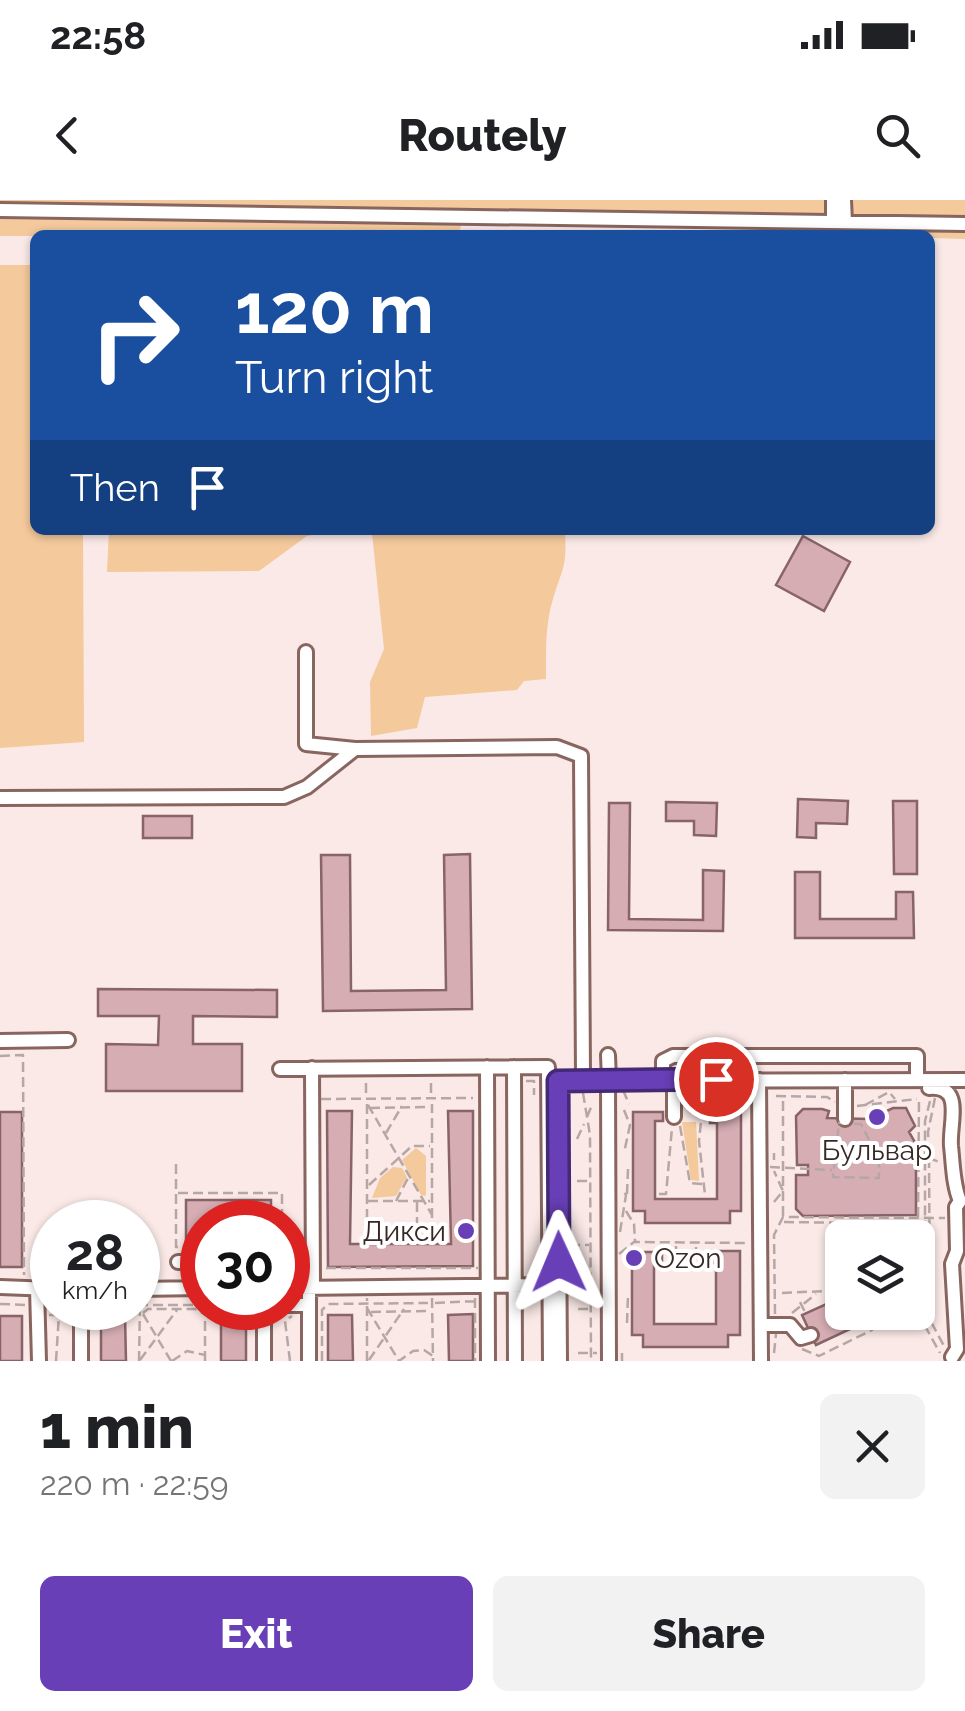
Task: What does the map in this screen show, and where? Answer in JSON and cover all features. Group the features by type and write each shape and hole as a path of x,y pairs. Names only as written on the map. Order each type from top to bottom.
{"street":[{"path":"436,219 437,200"},
{"path":"833,200 839,222"},
{"path":"839,222 844,200"},
{"path":"0,210 965,224"},
{"path":"306,652 306,744 355,748 557,747 580,756 583,1075"},
{"path":"0,798 284,797 307,787 355,748"},
{"path":"0,1041 68,1040"},
{"path":"608,1055 613,1081 609,1361"},
{"path":"674,1117 663,1061 673,1056 917,1056 925,1091"},
{"path":"487,1067 482,1289 488,1361"},
{"path":"514,1067 515,1361"},
{"path":"280,1068 514,1067 547,1077 613,1081 845,1080 925,1091 944,1088 952,1093 960,1112 951,1143 960,1202 956,1216 958,1251 952,1264 957,1349 946,1359"},
{"path":"310,1293 312,1068"},
{"path":"547,1077 560,1361"},
{"path":"759,1080 760,1361"},
{"path":"845,1080 845,1110"},
{"path":"925,1091 965,1080"},
{"path":"311,1287 482,1289 554,1285"},
{"path":"550,1361 554,1285"},
{"path":"0,1287 30,1288"},
{"path":"761,1325 790,1324 805,1336"},
{"path":"39,1361 43,1330"},
{"path":"79,1330 82,1361"},
{"path":"264,1361 267,1330"},
{"path":"308,1330 308,1361"}],"path":[{"path":"0,1056 22,1055 24,1275"},
{"path":"534,1094 547,1077"},
{"path":"613,1081 629,1104"},
{"path":"366,1082 366,1099"},
{"path":"431,1083 432,1146 432,1201 432,1216 432,1226 367,1226 367,1104 432,1216"},
{"path":"742,1084 742,1104"},
{"path":"776,1096 827,1097 845,1110 925,1091"},
{"path":"918,1217 925,1091"},
{"path":"925,1091 925,1217"},
{"path":"863,1106 888,1092 896,1100"},
{"path":"704,1093 699,1142 705,1194"},
{"path":"783,1219 932,1218 928,1132 936,1093 952,1093"},
{"path":"733,1094 742,1094"},
{"path":"583,1096 590,1150 591,1361"},
{"path":"776,1321 774,1235 783,1219 783,1096"},
{"path":"370,1108 475,1098"},
{"path":"321,1099 431,1103"},
{"path":"386,1133 403,1105"},
{"path":"586,1118 592,1105"},
{"path":"624,1110 630,1125 624,1153"},
{"path":"659,1194 666,1194 673,1122 680,1122 690,1183 703,1184"},
{"path":"839,1123 861,1124 879,1159 879,1178 833,1177 833,1170 839,1123"},
{"path":"577,1139 584,1124"},
{"path":"774,1131 783,1131"},
{"path":"367,1187 412,1146 432,1146"},
{"path":"774,1154 774,1160"},
{"path":"929,1158 936,1162 952,1158"},
{"path":"176,1164 176,1247 180,1247"},
{"path":"616,1238 624,1226 628,1169"},
{"path":"783,1191 774,1169 833,1170"},
{"path":"396,1201 409,1177"},
{"path":"578,1181 589,1181"},
{"path":"774,1202 783,1191"},
{"path":"176,1194 282,1193 282,1200"},
{"path":"367,1201 432,1201"},
{"path":"417,1201 417,1226"},
{"path":"929,1206 935,1206"},
{"path":"625,1210 634,1224 635,1242"},
{"path":"783,1219 825,1221"},
{"path":"676,1241 676,1256"},
{"path":"613,1254 635,1242 748,1243"},
{"path":"696,1242 696,1257"},
{"path":"563,1245 589,1245"},
{"path":"325,1268 475,1268"},
{"path":"475,1361 475,1304 482,1289"},
{"path":"825,1290 800,1302 792,1315 805,1336 802,1349 818,1356 872,1330"},
{"path":"782,1293 816,1294"},
{"path":"627,1323 628,1295"},
{"path":"800,1302 806,1314"},
{"path":"322,1361 322,1310 328,1304 428,1303"},
{"path":"0,1304 30,1304"},
{"path":"370,1312 475,1304"},
{"path":"433,1307 433,1358"},
{"path":"367,1361 367,1308 399,1361 414,1351 424,1350 433,1358"},
{"path":"367,1361 404,1308"},
{"path":"160,1311 178,1309"},
{"path":"139,1361 178,1309"},
{"path":"578,1309 590,1309"},
{"path":"774,1352 776,1329"},
{"path":"50,1330 56,1361"},
{"path":"139,1361 140,1330"},
{"path":"154,1330 171,1361 187,1350 205,1358 206,1330"},
{"path":"287,1330 290,1361"},
{"path":"928,1330 946,1359"},
{"path":"934,1330 946,1359"},
{"path":"578,1353 592,1353"},
{"path":"622,1353 622,1361"}],"shaded area":[{"path":"0,200 830,200 830,228 461,225 460,230 30,230 30,236 0,236"},
{"path":"845,200 965,200 965,239 935,238 935,230 845,230"},
{"path":"0,265 30,265 30,535 83,535 84,742 0,748"},
{"path":"109,535 313,535 259,571 107,572"},
{"path":"372,535 565,535 565,560 546,639 546,679 524,681 517,690 425,697 417,728 371,736 370,682 384,649"},
{"path":"682,1122 696,1122 699,1181 691,1180"},
{"path":"416,1148 426,1156 426,1196 421,1195 402,1160"},
{"path":"393,1167 402,1168 407,1177 396,1196 372,1198 380,1178"}],"building":[{"path":"803,536 850,562 824,611 776,585"},
{"path":"798,799 848,801 847,824 816,823 816,838 797,837"},
{"path":"893,801 917,801 917,874 894,874"},
{"path":"666,802 717,803 716,836 694,835 694,821 666,821"},
{"path":"609,803 630,803 629,919 703,920 703,870 724,871 723,931 608,930"},
{"path":"143,816 192,816 192,838 143,838"},
{"path":"470,854 472,1009 323,1011 321,855 350,855 351,991 446,990 444,855"},
{"path":"795,872 820,872 820,919 896,919 896,892 913,892 914,938 795,938"},
{"path":"98,989 277,990 277,1017 193,1016 193,1044 242,1044 242,1091 106,1091 106,1044 158,1045 159,1016 98,1016"},
{"path":"893,1108 906,1108 915,1126 909,1132 916,1144 916,1215 803,1216 796,1209 796,1175 808,1175 808,1165 797,1165 796,1116 803,1109 822,1109 829,1111 827,1118 870,1119"},
{"path":"327,1111 352,1111 350,1244 451,1244 448,1111 473,1111 473,1266 328,1267"},
{"path":"0,1112 22,1112 22,1267 0,1267"},
{"path":"633,1112 663,1112 663,1121 655,1121 655,1199 717,1199 717,1123 710,1123 710,1112 741,1113 741,1211 730,1211 730,1223 645,1223 645,1211 633,1211"},
{"path":"709,1251 740,1251 740,1335 728,1335 728,1347 643,1347 643,1335 632,1335 632,1252 662,1252 662,1262 654,1261 654,1324 716,1324 716,1263 709,1263"},
{"path":"825,1305 825,1330 848,1330 816,1345 802,1315"},
{"path":"473,1314 473,1361 449,1361 448,1315"},
{"path":"328,1315 352,1315 353,1361 328,1361"},
{"path":"0,1316 22,1316 22,1361 0,1361"},
{"path":"101,1330 125,1330 126,1361 101,1361"},
{"path":"221,1330 246,1330 246,1361 221,1361"}],"place":[{"name":"Бульвар","path":"877,1117"},
{"name":"Дикси","path":"466,1231"},
{"name":"Ozon","path":"634,1258"}],"route":[{"path":"559,1262 558,1081 716,1079"}]}
